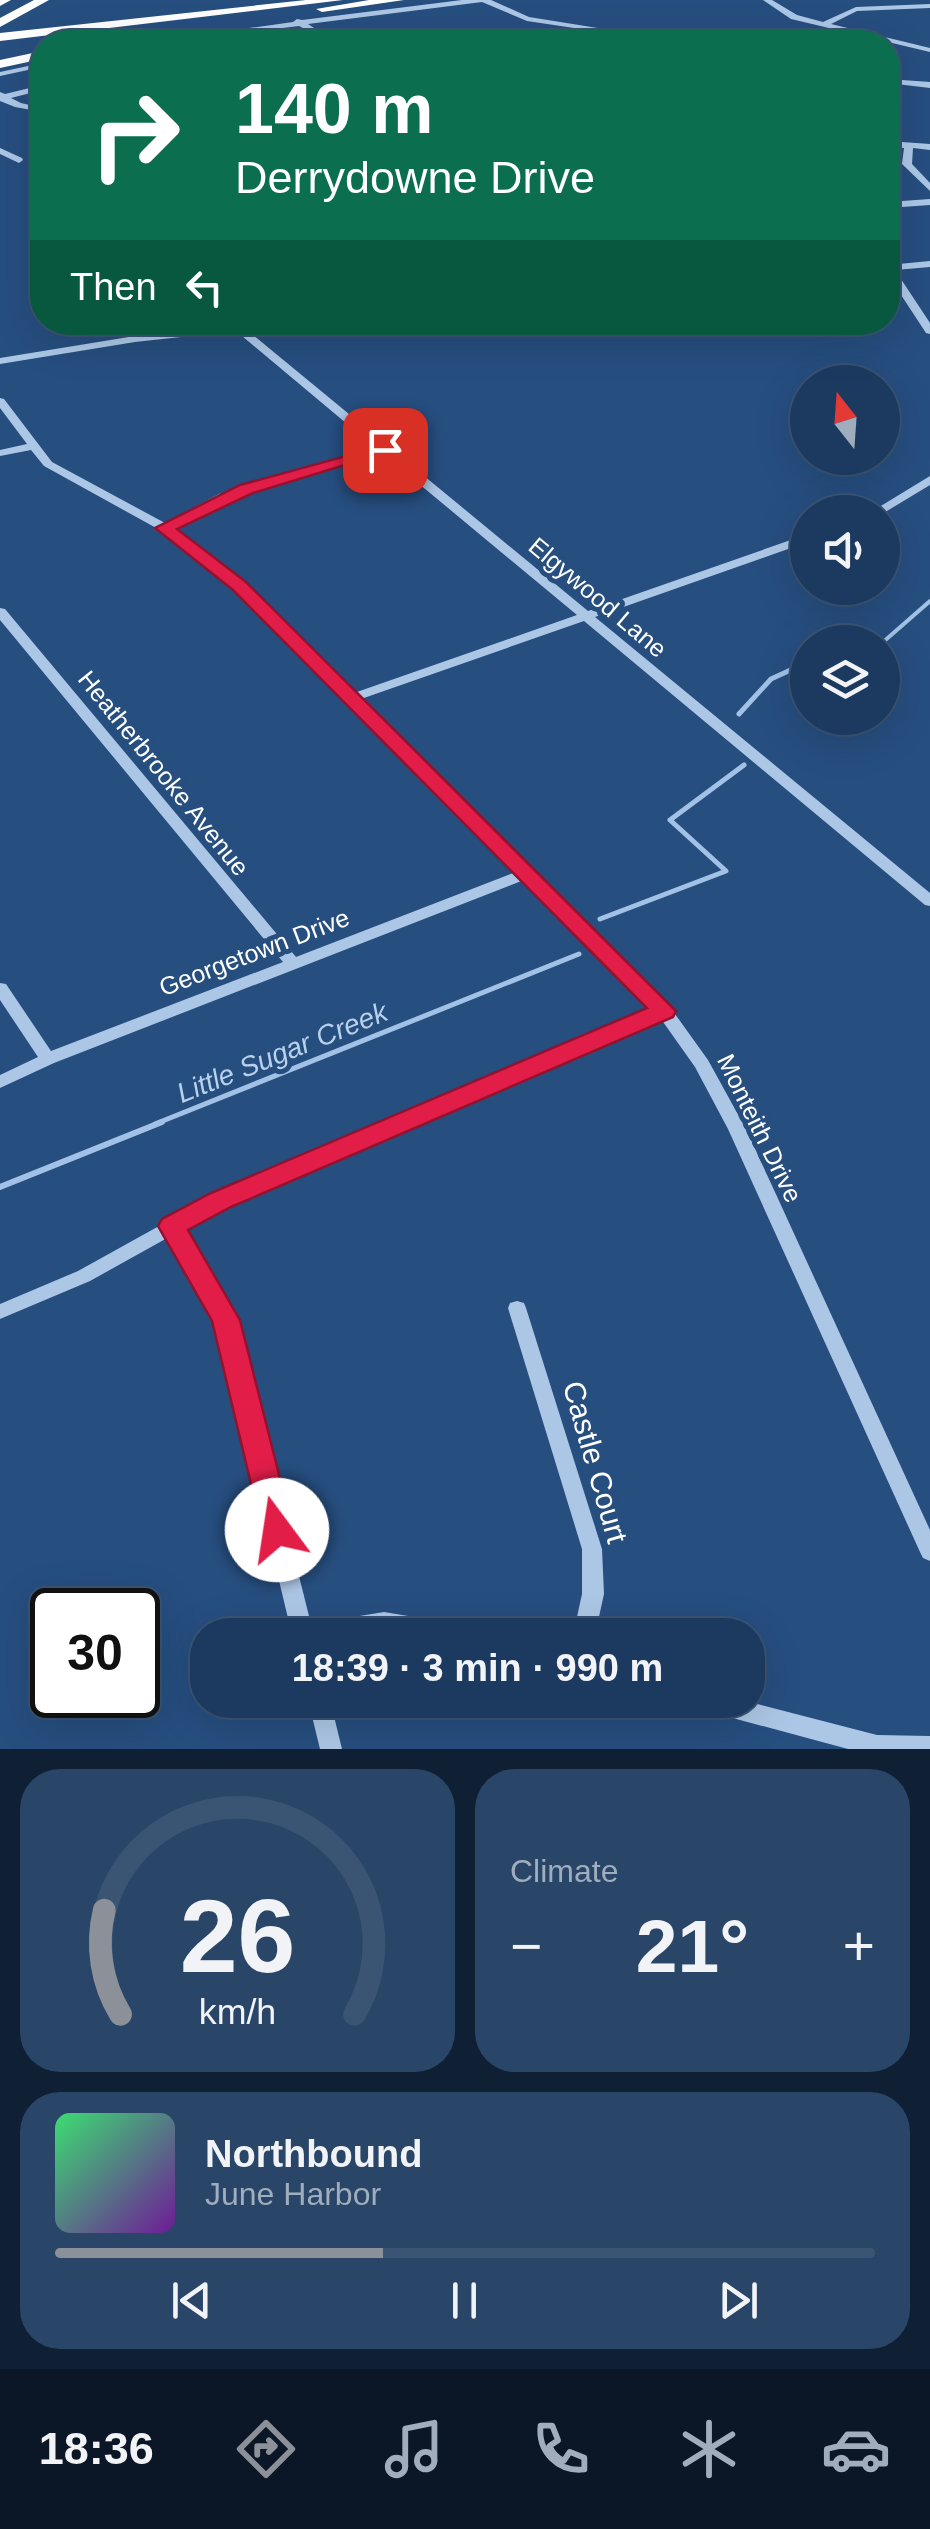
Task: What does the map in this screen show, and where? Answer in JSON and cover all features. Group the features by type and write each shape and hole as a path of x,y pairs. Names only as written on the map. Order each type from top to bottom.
{"highway":[{"path":"0,24 43,0"},
{"path":"64,30 337,0"},
{"path":"172,30 398,0"},
{"path":"0,37 30,34"},
{"path":"0,64 30,58"}],"street":[{"path":"235,30 482,0 527,19 600,30"},
{"path":"766,0 784,14 843,30"},
{"path":"822,25 856,9 930,6"},
{"path":"298,21 312,30"},
{"path":"900,43 925,49 930,42"},
{"path":"0,74 30,68"},
{"path":"900,82 930,85"},
{"path":"1,97 30,91"},
{"path":"1,97 30,106"},
{"path":"900,145 930,148"},
{"path":"910,146 907,164 930,188"},
{"path":"0,151 19,160"},
{"path":"900,204 930,202"},
{"path":"900,267 930,264"},
{"path":"900,286 930,331"},
{"path":"0,361 188,335"},
{"name":"Elgywood Lane","path":"246,335 930,901"},
{"name":"Monteith Drive","path":"0,401 33,446 58,471 164,528 240,586 664,1011 702,1064 737,1128 930,1552"},
{"path":"0,452 33,446"},
{"path":"164,528 246,489 385,450"},
{"path":"900,498 930,480"},
{"path":"352,698 790,544"},
{"name":"Heatherbrooke Avenue","path":"0,612 293,963"},
{"name":"Georgetown Drive","path":"0,1082 48,1059 528,872"},
{"path":"0,988 48,1059"},
{"path":"0,1312 84,1276 221,1200 664,1011"},
{"path":"172,1226 226,1320 299,1618"},
{"name":"Castle Court","path":"517,1308 589,1534 594,1578 587,1618"},
{"path":"765,1716 877,1746 930,1747"},
{"path":"323,1718 331,1749"}],"waterway":[{"name":"Little Sugar Creek","path":"900,627 930,601"},
{"name":"Little Sugar Creek","path":"739,714 771,679 790,670"},
{"name":"Little Sugar Creek","path":"600,919 726,871 670,820 744,765"},
{"name":"Little Sugar Creek","path":"155,1124 579,954"},
{"name":"Little Sugar Creek","path":"0,1187 162,1122"}],"route":[{"path":"277,1530 226,1320 218,1300 172,1226 221,1200 664,1011 240,586 164,528 205,505 246,489 385,450"}]}
